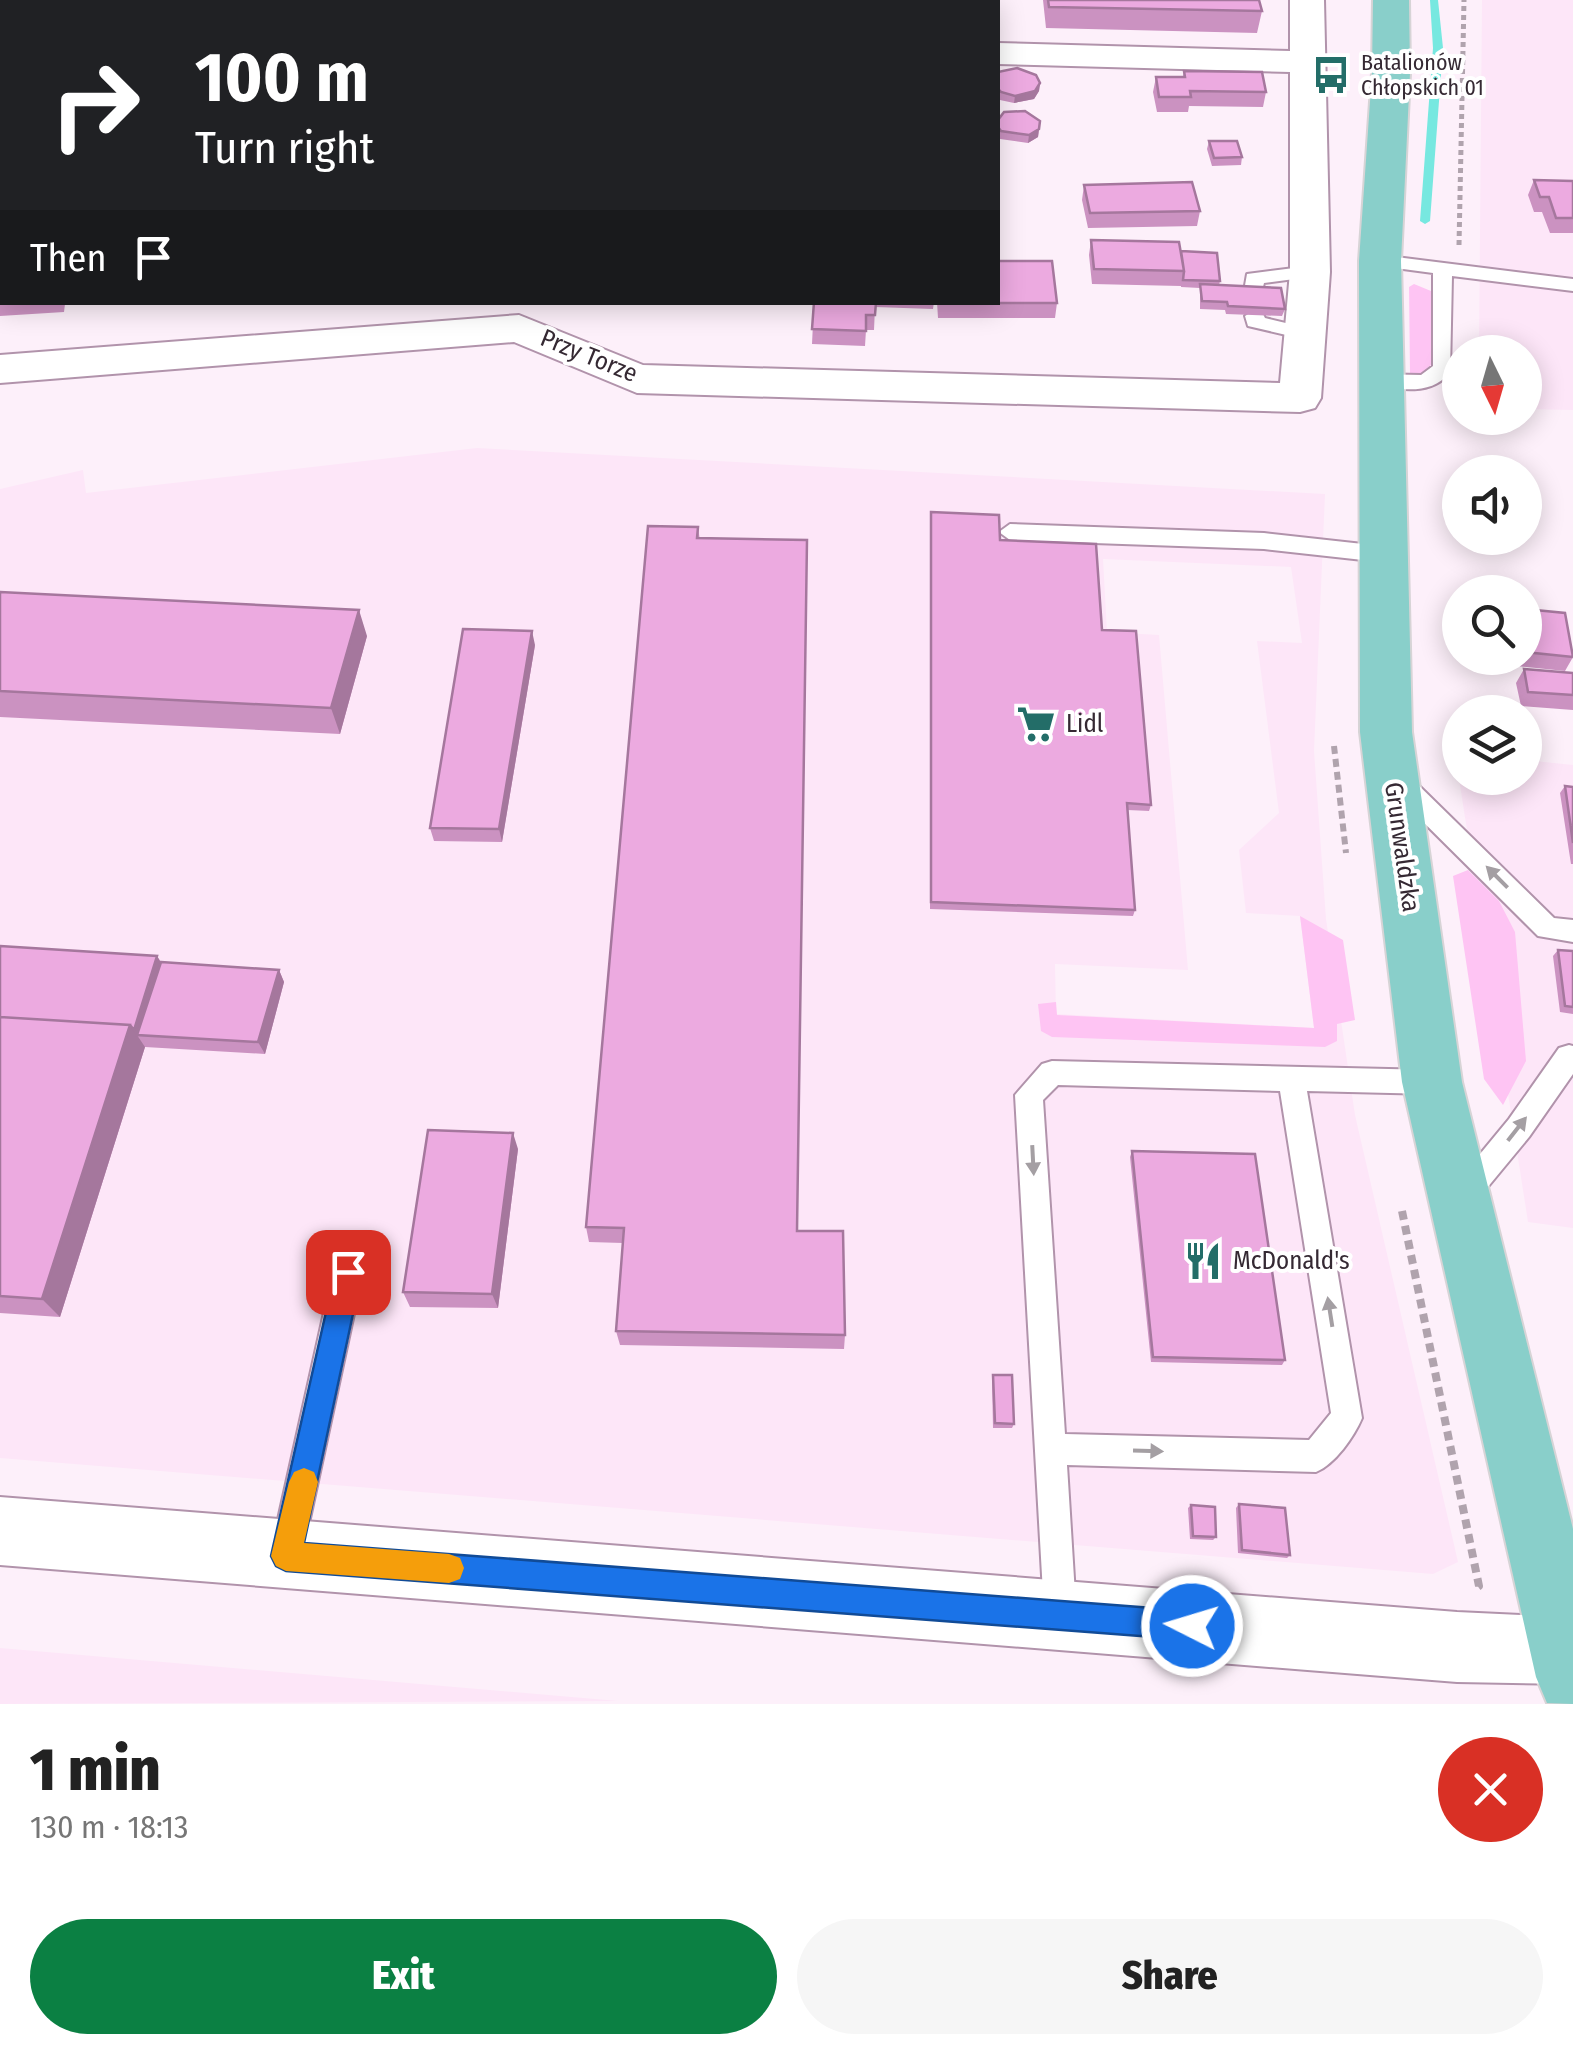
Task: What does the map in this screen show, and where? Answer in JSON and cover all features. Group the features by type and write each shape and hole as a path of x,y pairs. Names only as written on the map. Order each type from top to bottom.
{"main road":[{"name":"Grunwaldzka","path":"1392,0 1380,261 1386,732 1432,1082 1570,1664"}],"street":[{"path":"1307,0 1308,334"},
{"path":"1000,54 1306,62"},
{"name":"Przy Torze","path":"0,369 519,328 637,380 1300,398 1308,334"},
{"path":"0,1531 1457,1647 1570,1664"}],"lane":[{"path":"1380,261 1573,286"},
{"path":"1380,379 1414,384 1430,380 1444,367 1451,269"},
{"path":"1254,291 1254,278 1310,272"},
{"path":"1255,316 1256,322 1308,334"},
{"path":"1010,532 1264,541 1381,554"},
{"path":"1392,776 1548,928 1573,931"},
{"path":"1459,1201 1573,1058"},
{"path":"1060,1614 1029,1095 1052,1072 1432,1082"},
{"path":"1050,1449 1316,1456 1347,1418 1291,1077"},
{"path":"286,1556 348,1272"}],"path":[{"path":"1451,269 1464,0"}],"shaded area":[{"path":"1482,0 1573,0 1573,410 1542,409 1542,335 1479,335"},
{"path":"1414,284 1431,291 1431,365 1421,374 1410,373 1409,287"},
{"path":"477,448 1325,494 1314,751 1326,919 1355,1115 1458,1562 1433,1574 0,1458 0,489 83,470 86,493","holes":["1103,559 1291,567 1302,643 1257,641 1279,813 1239,850 1246,913 1300,916 1314,1028 1056,1014 1055,964 1188,970 1159,635 1107,632","1134,639 1149,811 1125,810"]},
{"path":"1542,762 1573,765 1573,1228 1528,1222 1462,795 1542,795"},
{"path":"1468,870 1499,901 1515,932 1526,1061 1503,1105 1484,1079 1453,876"},
{"path":"1300,916 1343,940 1355,1020 1337,1024 1337,1041 1325,1047 1052,1037 1041,1031 1038,1004 1056,1002 1057,1015 1314,1028"},
{"path":"0,1648 618,1701 0,1704"}],"building":[{"path":"1048,0 1259,0 1262,11 1049,7"},
{"path":"1017,68 1036,75 1040,83 1035,91 1015,96 1000,91 1000,72"},
{"path":"1184,71 1262,72 1266,92 1190,91 1191,97 1159,97 1156,77 1185,77"},
{"path":"1025,111 1040,121 1039,129 1029,135 1001,131 1000,117 1004,112"},
{"path":"1209,141 1237,141 1242,157 1214,158"},
{"path":"1534,180 1573,181 1573,218 1556,218 1549,197 1540,197"},
{"path":"1192,182 1200,211 1090,213 1084,185"},
{"path":"1091,240 1179,242 1184,271 1094,269"},
{"path":"1181,251 1217,253 1220,281 1183,280"},
{"path":"1000,261 1052,261 1057,303 1000,303"},
{"path":"1200,284 1281,288 1285,309 1202,301"},
{"path":"814,305 876,305 875,315 866,315 866,331 812,329"},
{"name":"Lidl","path":"931,512 999,515 1000,540 1096,544 1102,630 1136,631 1151,805 1127,803 1135,910 931,902"},
{"path":"648,526 698,527 697,538 807,540 797,1231 843,1231 845,1335 616,1331 624,1228 586,1227"},
{"path":"0,592 359,610 331,708 0,691"},
{"path":"1542,611 1565,613 1573,657 1542,654"},
{"path":"463,629 532,631 499,829 430,828"},
{"path":"1542,670 1573,673 1573,695 1528,692 1525,675 1542,675"},
{"path":"1565,786 1573,787 1573,843"},
{"path":"0,946 157,956 134,1030 130,1025 0,1017"},
{"path":"1558,950 1573,951 1573,1007 1565,1006"},
{"path":"161,962 279,970 258,1042 137,1035"},
{"path":"0,1017 130,1025 42,1299 0,1296"},
{"path":"428,1130 513,1133 492,1294 403,1292"},
{"name":"McDonald's","path":"1132,1151 1255,1154 1285,1360 1153,1357"},
{"path":"993,1375 1012,1375 1014,1424 995,1423"},
{"path":"1239,1504 1285,1508 1290,1555 1242,1550"},
{"path":"1191,1505 1215,1507 1216,1537 1193,1536"}],"waterway":[{"path":"1425,221 1438,48 1434,0"}],"slow traffic":[{"path":"304,1482 286,1556 449,1568"}],"place":[{"name":"Batalionów Chłopskich 01","path":"1331,75"},
{"name":"Lidl","path":"1036,724"},
{"name":"McDonald's","path":"1203,1261"}],"route":[{"path":"348,1272 286,1556 1192,1626"}]}
